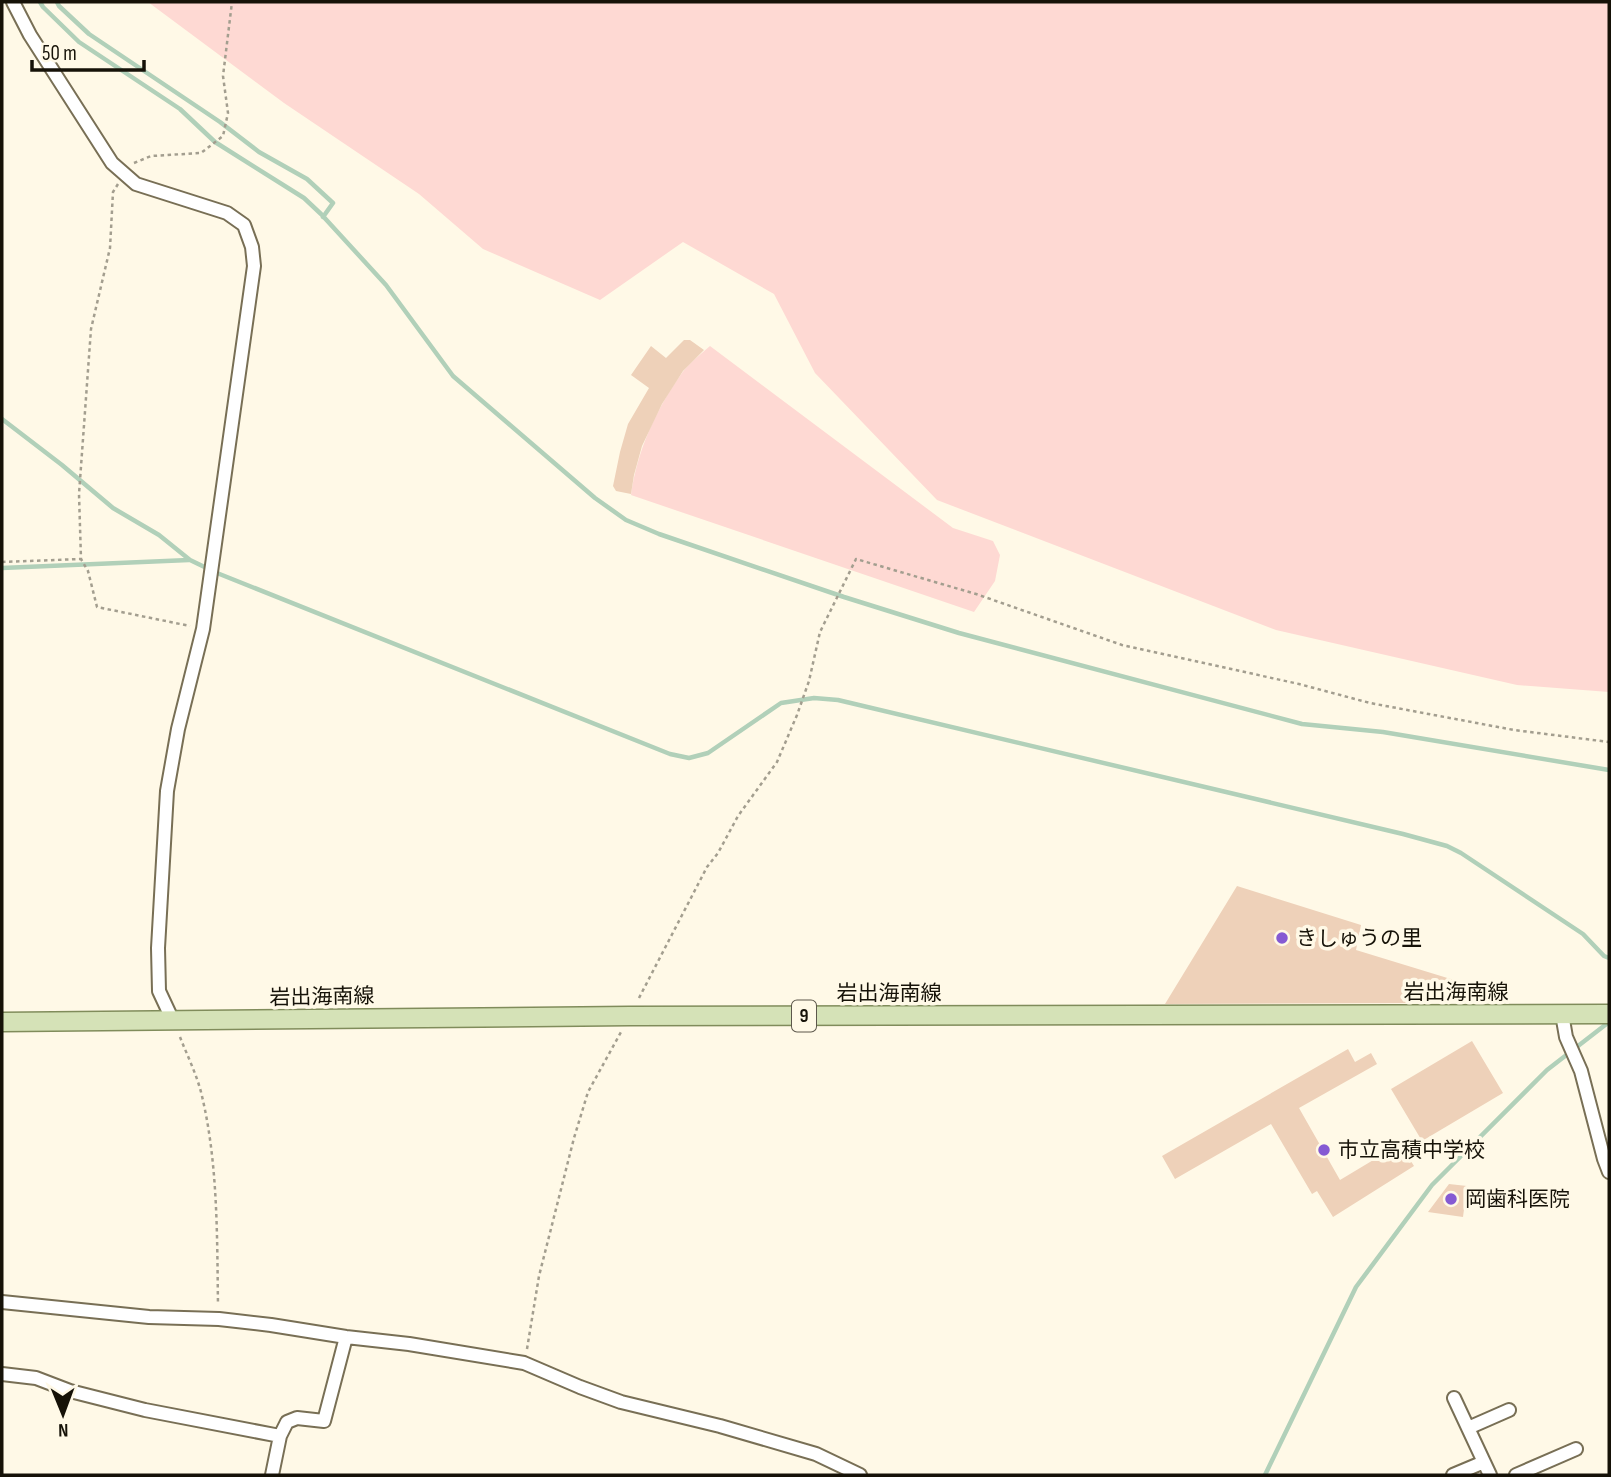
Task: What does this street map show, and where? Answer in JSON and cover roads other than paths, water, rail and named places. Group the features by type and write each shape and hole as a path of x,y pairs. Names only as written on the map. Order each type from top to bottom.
{"main road":[{"name":"岩出海南線","path":"2,1022 630,1016 1607,1014"}],"street":[{"path":"13,2 30,35 112,163 136,184 227,213 244,225 252,247 254,266 203,629 178,729 167,791 158,948 159,991 173,1021"},
{"path":"1562,1014 1566,1037 1581,1071 1609,1172"},
{"path":"2,1302 149,1317 219,1320 410,1344 524,1363 621,1402 720,1426 816,1454 860,1475"},
{"path":"272,1475 280,1436 286,1422 297,1418 324,1421 346,1337"},
{"path":"2,1374 36,1378 70,1391 145,1410 280,1436"},
{"path":"1454,1398 1490,1475"},
{"path":"1468,1428 1508,1410"},
{"path":"1516,1475 1576,1449"},
{"path":"1453,1475 1484,1462"}],"waterway":[{"path":"40,2 79,42 180,109 215,142 304,198 386,285 453,376 595,498 626,520 659,534 844,597 959,633 1302,724 1383,732 1609,770"},
{"path":"57,2 89,34 220,122 259,152 307,179 333,203 323,217"},
{"path":"2,419 113,508 159,535 190,560 670,754 689,758 708,753 781,703 814,698 838,700 1447,846 1583,934 1609,958"},
{"path":"2,568 189,560"},
{"path":"1265,1475 1356,1287 1432,1185 1547,1070 1609,1022"}],"place":[{"name":"きしゅうの里","path":"1282,938"},
{"name":"市立高積中学校","path":"1324,1150"},
{"name":"岡歯科医院","path":"1451,1199"}]}
